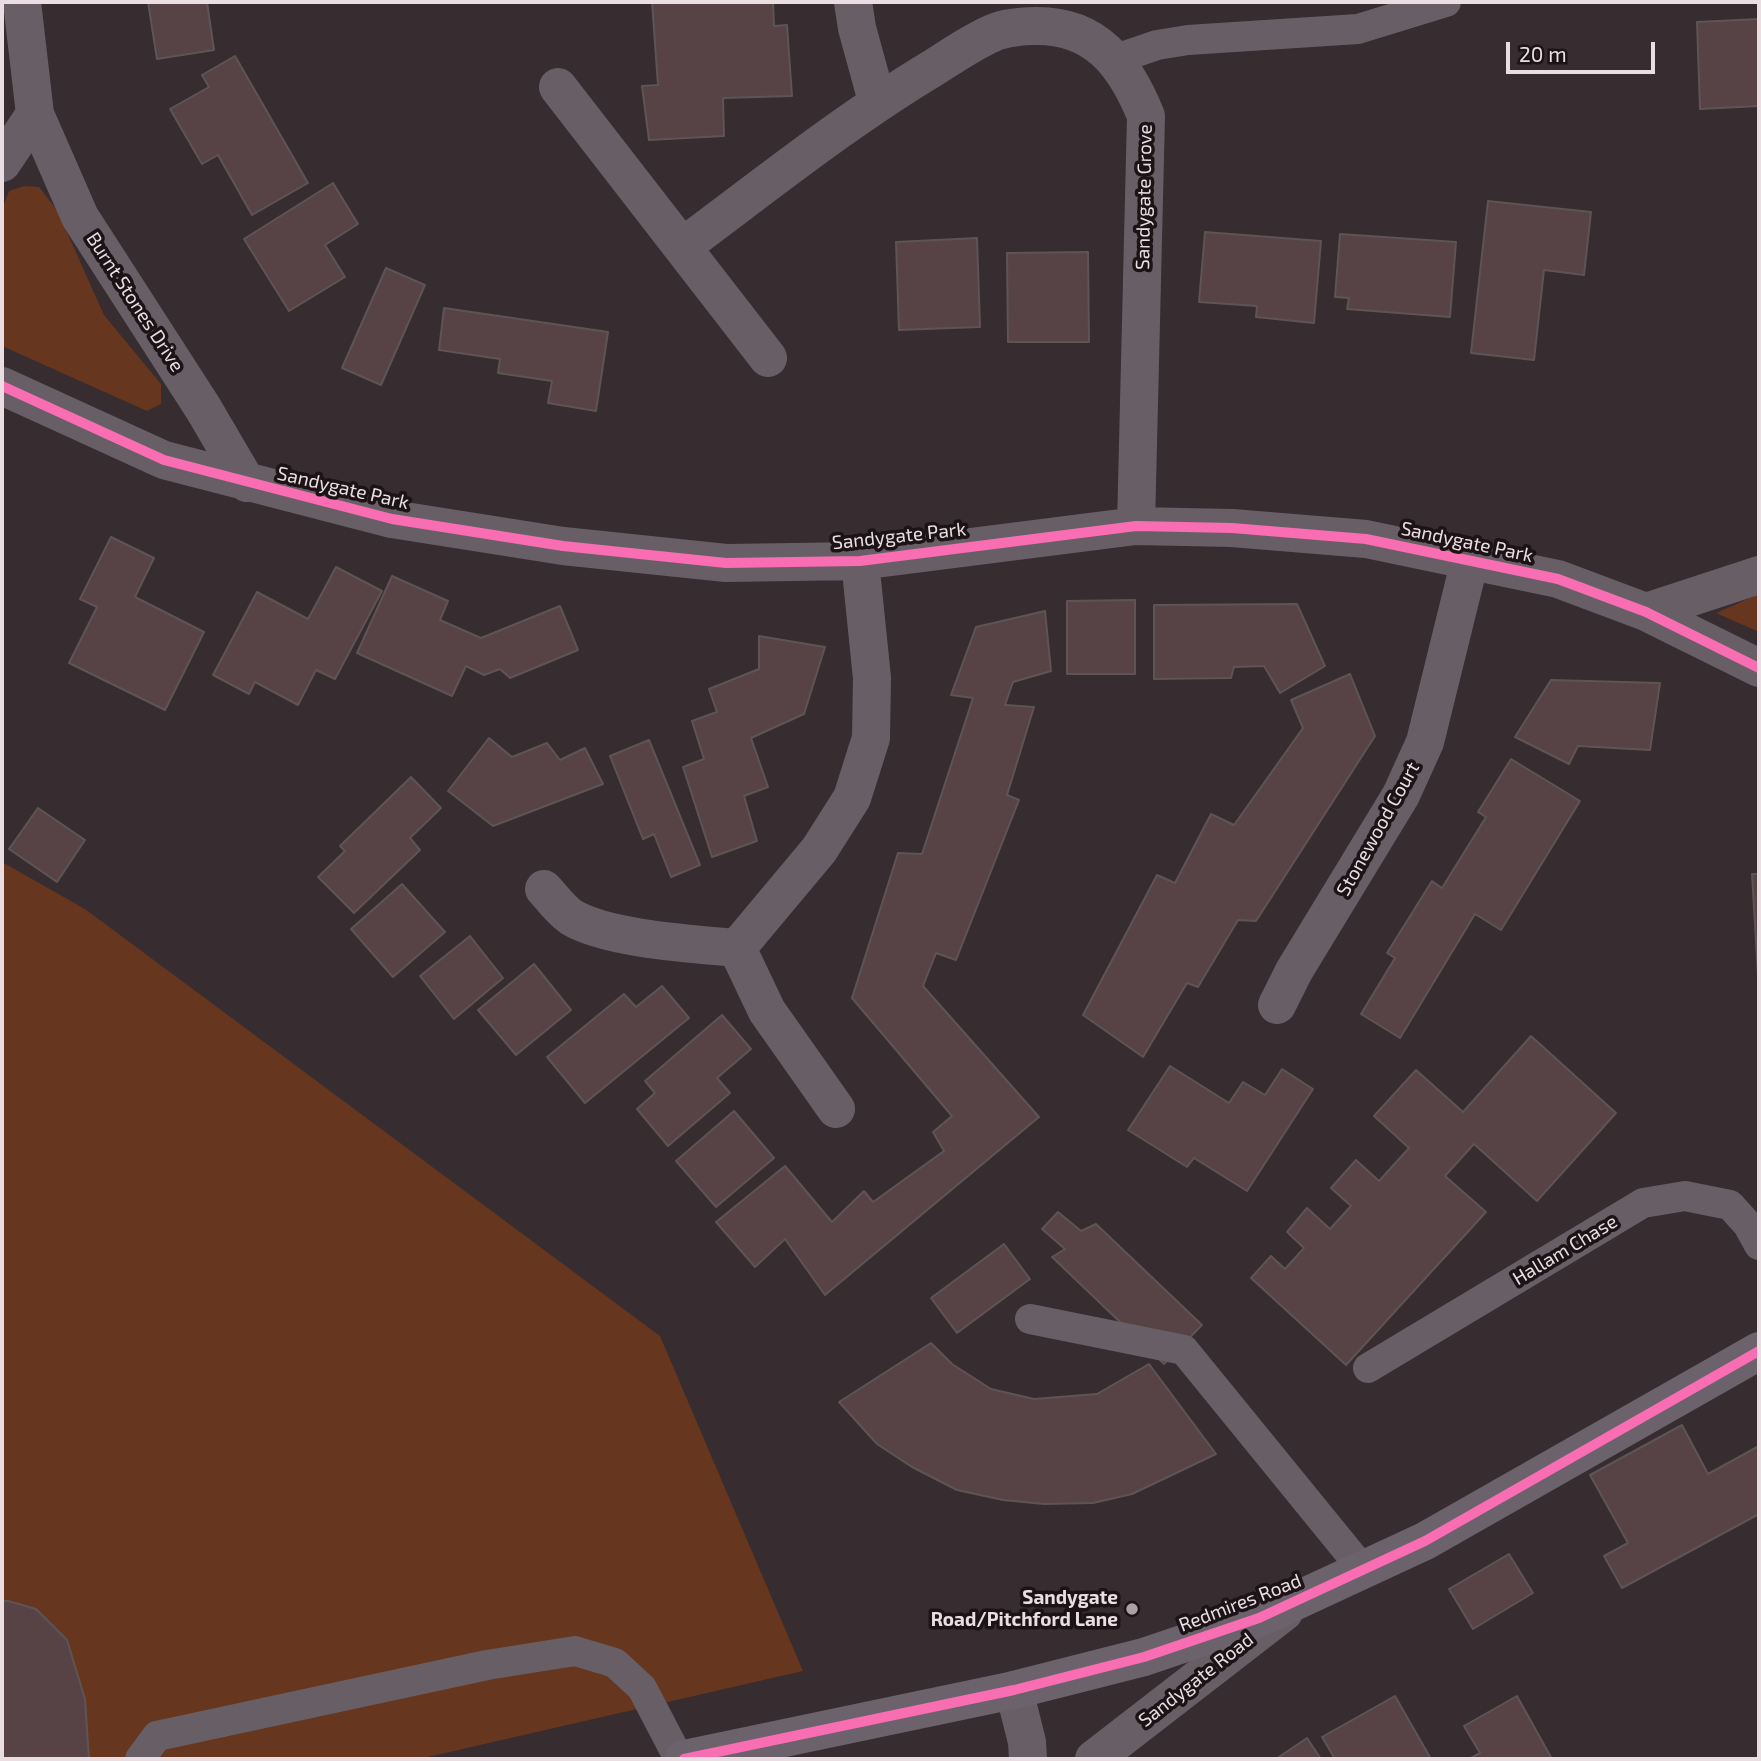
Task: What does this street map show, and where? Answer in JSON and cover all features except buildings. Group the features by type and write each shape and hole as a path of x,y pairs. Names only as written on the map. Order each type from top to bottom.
{"street":[{"name":"Burnt Stones Drive","path":"22,2 35,114 80,218 203,408 247,483"},
{"path":"853,2 857,28 877,101"},
{"name":"Sandygate Grove","path":"682,247 877,101 994,32 1034,26 1062,30 1093,41 1115,59 1134,87 1146,116 1136,526"},
{"path":"558,87 768,358"},
{"path":"2,163 35,114"},
{"name":"Sandygate Park","path":"2,386 164,460 392,519 563,547 726,563 860,561 1136,526 1231,528 1366,539 1558,579 1646,612 1759,668"},
{"name":"Stonewood Court","path":"1277,1005 1294,971 1401,795 1425,742 1469,560"},
{"path":"737,948 819,850 852,798 856,786 871,738 872,678 860,561"},
{"path":"1646,612 1759,575"},
{"path":"544,889 570,916 607,931 737,948"},
{"path":"737,948 766,1011 836,1109"},
{"name":"Redmires Road","path":"681,1759 1014,1690 1144,1657 1259,1618 1425,1541 1759,1350"},
{"name":"Sandygate Road","path":"1094,1759 1297,1602"},
{"path":"1014,1690 1027,1742 1028,1759"}],"lane":[{"path":"1115,59 1157,45 1188,40 1358,29 1446,2"},
{"name":"Hallam Chase","path":"1368,1368 1643,1203 1685,1196 1730,1205 1748,1225 1759,1245"},
{"path":"1030,1319 1184,1350 1364,1571"},
{"path":"140,1759 157,1736 487,1665 575,1651 614,1663 642,1688 681,1759"}],"shaded area":[{"path":"24,186 39,187 57,210 104,315 161,384 161,404 147,411 2,346 2,209 9,191"},
{"path":"1759,594 1759,632 1716,613"},
{"path":"2,862 85,909 660,1336 803,1671 419,1759 2,1759"}],"cycle path":[{"path":"2,386 164,460 392,519 563,546 726,563 860,561 1136,526 1232,528 1366,539 1558,579 1646,612 1759,668"},
{"path":"684,1759 1014,1690 1144,1657 1259,1618 1425,1541 1759,1351"}],"place":[{"name":"Sandygate Road/Pitchford Lane","path":"1132,1609"}]}
